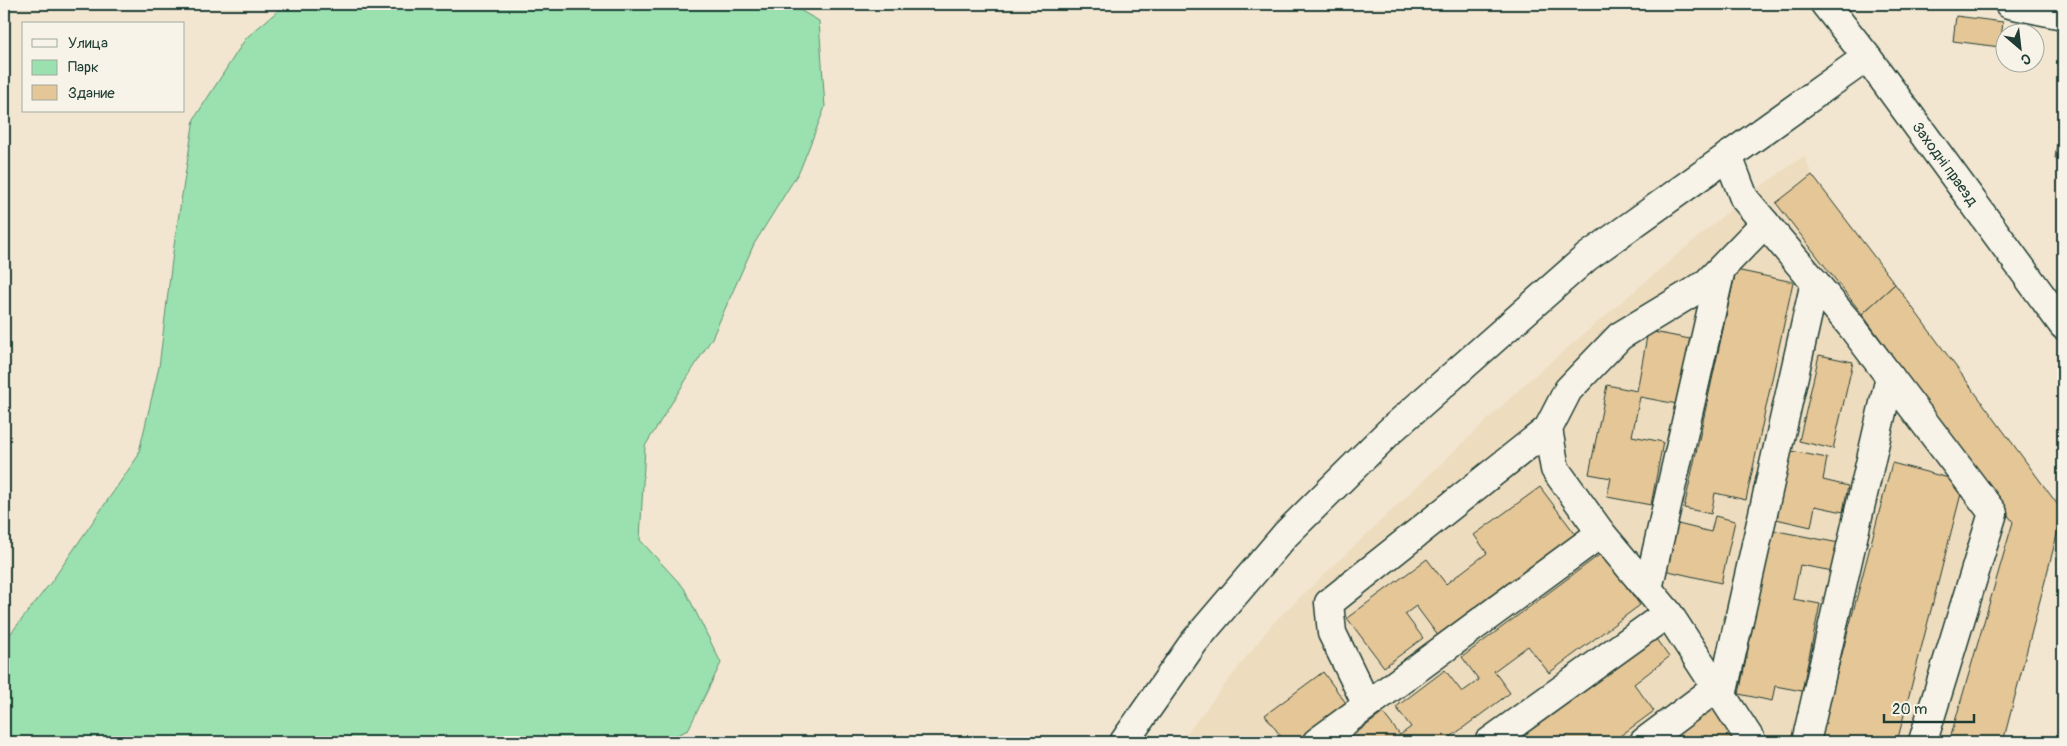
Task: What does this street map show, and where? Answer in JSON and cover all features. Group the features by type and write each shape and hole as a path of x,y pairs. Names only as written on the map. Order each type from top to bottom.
{"street":[{"name":"Заходні праезд","path":"1825,4 1867,57 2063,325"},
{"path":"2009,4 2063,15"},
{"path":"1124,742 1200,635 1286,534 1390,431 1587,257 1867,57"},
{"path":"1728,156 1744,198 1890,377 1993,513 1923,741"},
{"path":"1368,705 1332,633 1329,602 1548,429 1568,390 1620,336 1706,284 1765,223"},
{"path":"1648,590 1721,269"},
{"path":"1644,742 1719,692 1814,282"},
{"path":"1806,742 1890,377"},
{"path":"1548,429 1555,469 1601,533 1668,613 1752,742"},
{"path":"1317,742 1601,533"},
{"path":"1489,742 1668,613"}],"shaded area":[{"path":"1804,156 1812,175 2063,512 2003,742 1180,742 1273,623 1526,383 1744,198"}],"green space":[{"path":"286,4 789,4 819,21 825,107 800,170 754,244 712,338 645,446 640,540 684,588 721,663 688,730 663,742 4,742 4,642 52,581 138,456 159,367 173,252 194,119 246,38"}],"building":[{"path":"1956,16 2003,22 1994,22 1994,46 1953,41"},
{"path":"2063,104 2063,159 2055,158"},
{"path":"1812,175 1895,284 1862,314 1776,203"},
{"path":"1736,270 1793,282 1746,500 1715,493 1711,514 1684,508"},
{"path":"1895,284 2063,512 2003,742 1949,742 2013,522 1862,314"},
{"path":"1648,331 1690,339 1677,404 1640,397 1632,436 1663,442 1651,505 1607,497 1611,478 1589,474 1607,385 1637,391"},
{"path":"1819,355 1853,362 1833,449 1799,441"},
{"path":"1791,451 1827,458 1823,480 1848,486 1843,512 1815,506 1811,527 1776,519"},
{"path":"1892,463 1964,482 1897,742 1819,742"},
{"path":"1540,487 1576,535 1439,637 1416,606 1405,614 1423,638 1384,667 1347,618 1427,559 1446,584 1487,553 1474,535"},
{"path":"1715,516 1735,521 1721,583 1664,570 1674,523 1711,532"},
{"path":"1772,530 1839,543 1833,571 1800,565 1793,599 1820,604 1802,691 1775,686 1772,701 1739,694"},
{"path":"1602,553 1640,605 1549,673 1528,646 1494,671 1510,693 1444,742 1344,742 1383,713 1400,735 1411,727 1396,707 1445,670 1462,692 1479,680 1462,657"},
{"path":"1648,628 1669,657 1634,684 1654,711 1612,742 1494,742"},
{"path":"1323,672 1346,703 1294,742 1285,742 1265,715"},
{"path":"1710,699 1743,742 1653,742"}]}
